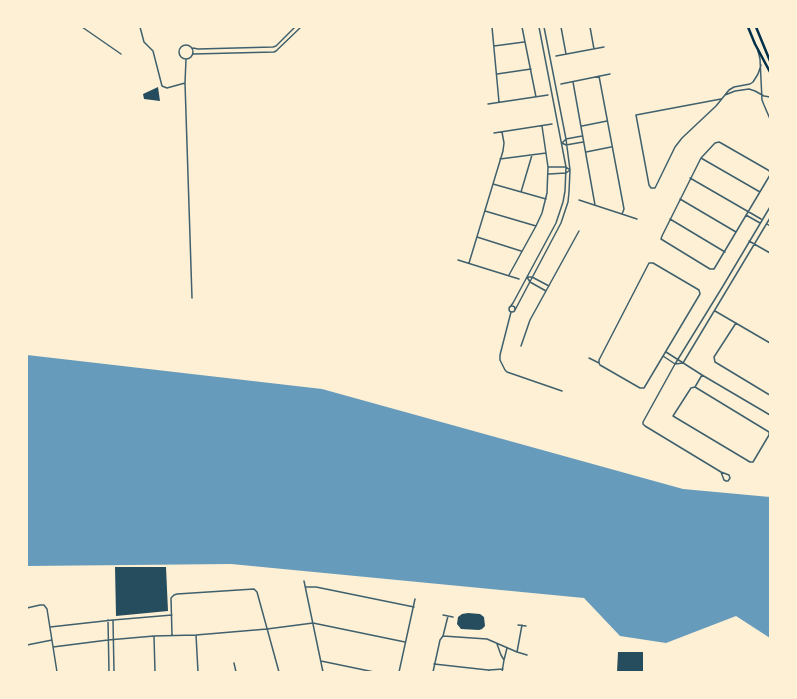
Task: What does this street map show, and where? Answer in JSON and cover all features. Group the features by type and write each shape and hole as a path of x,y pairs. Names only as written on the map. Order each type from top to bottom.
{"main road":[{"path":"748,27 770,72"},
{"path":"756,27 770,61"}],"street":[{"path":"82,27 121,54"},
{"path":"140,27 144,42 153,51 162,86 166,88 185,83"},
{"path":"193,48 192,57 186,59 180,56 179,49 184,44 198,49 274,47 295,27"},
{"path":"193,54 274,52 301,27"},
{"path":"492,27 500,102"},
{"path":"522,27 536,97"},
{"path":"539,27 566,167 563,202 556,223 510,307 500,360 507,372 562,391"},
{"path":"510,312 515,310 530,282 561,223 568,202 570,170 566,139 544,27"},
{"path":"562,27 566,54"},
{"path":"590,27 594,49"},
{"path":"494,46 525,42"},
{"path":"755,44 761,65 764,105 770,119"},
{"path":"556,56 604,47"},
{"path":"186,59 185,83 192,298"},
{"path":"721,99 636,115 649,185 651,188 655,188 678,143 717,104 724,96 726,92 730,89 753,82 761,65"},
{"path":"497,74 531,69"},
{"path":"561,84 610,74"},
{"path":"599,76 624,209 622,214"},
{"path":"573,82 596,205"},
{"path":"724,96 735,91 752,89 766,97 770,97"},
{"path":"488,104 548,96"},
{"path":"581,126 607,121"},
{"path":"494,133 552,124"},
{"path":"509,276 536,226 546,199 548,168 542,126"},
{"path":"469,263 503,151 504,143 502,132"},
{"path":"562,143 566,139 583,136"},
{"path":"562,143 566,145 584,142"},
{"path":"719,142 768,170 770,174 725,252 715,268 712,269 662,239 670,219 701,158 715,143 719,142"},
{"path":"586,152 612,147"},
{"path":"500,159 546,152"},
{"path":"521,192 532,155"},
{"path":"701,158 760,192"},
{"path":"548,168 566,167 570,170"},
{"path":"548,174 566,173 570,170"},
{"path":"690,178 762,220"},
{"path":"493,184 546,199"},
{"path":"680,199 736,232"},
{"path":"579,200 637,219"},
{"path":"721,472 724,480 729,480 729,476 643,424 643,422 675,364 770,207"},
{"path":"485,211 536,226"},
{"path":"746,215 760,224"},
{"path":"670,219 725,252"},
{"path":"683,363 766,224 770,220"},
{"path":"766,224 770,226"},
{"path":"521,346 530,320 579,231"},
{"path":"477,237 522,251"},
{"path":"750,241 770,253"},
{"path":"458,260 519,279"},
{"path":"589,358 643,389 700,294 700,291 650,262 599,360 599,363"},
{"path":"527,277 532,277 549,286"},
{"path":"527,277 530,282 546,291"},
{"path":"510,307 513,307 515,310"},
{"path":"715,310 770,343"},
{"path":"736,323 714,357 715,362 770,395"},
{"path":"666,352 770,415"},
{"path":"663,356 675,364 683,363"},
{"path":"695,388 769,432 769,435 753,462 750,462 673,416 691,388 695,388 702,375"},
{"path":"304,581 314,623 323,672"},
{"path":"306,587 316,587 414,607"},
{"path":"172,635 171,598 176,594 254,589 279,672"},
{"path":"399,672 415,599"},
{"path":"27,608 44,605 46,609 57,672"},
{"path":"50,627 108,620 172,615"},
{"path":"443,615 453,617"},
{"path":"433,672 440,640 443,636 448,616"},
{"path":"108,620 109,672"},
{"path":"113,620 114,672"},
{"path":"53,647 113,639 196,635 267,629 314,623 405,642"},
{"path":"518,625 526,626"},
{"path":"517,652 522,625"},
{"path":"196,635 198,672"},
{"path":"154,636 155,672"},
{"path":"443,636 483,638 527,655"},
{"path":"27,645 52,640"},
{"path":"497,644 504,660"},
{"path":"502,672 508,648"},
{"path":"321,661 374,672"},
{"path":"234,663 236,672"},
{"path":"434,664 488,670 503,669"}],"water":[{"path":"27,355 322,389 683,489 770,497 770,638 736,616 666,643 620,636 584,598 231,564 27,566"}],"building":[{"path":"158,87 160,101 144,99 143,94"},
{"path":"115,567 166,567 168,611 116,616"},
{"path":"462,614 480,614 484,617 485,626 479,630 461,629 457,624 458,617"},
{"path":"618,652 643,652 643,672 617,672"}]}
